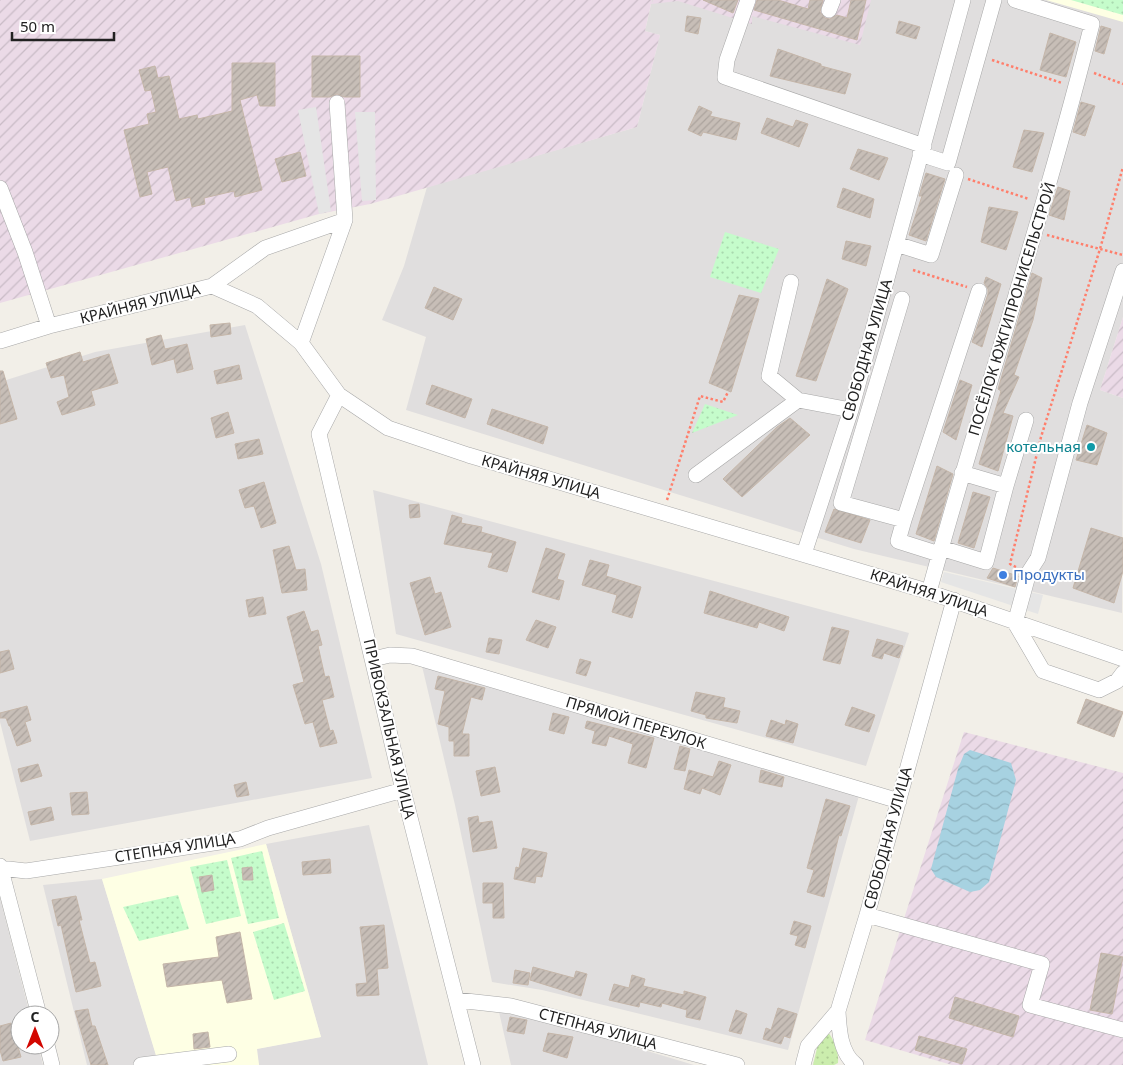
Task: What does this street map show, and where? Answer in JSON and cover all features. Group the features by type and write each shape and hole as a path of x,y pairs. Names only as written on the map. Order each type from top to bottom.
{"street":[{"path":"748,0 727,60 725,77 922,150 948,163 994,0"},
{"name":"СВОБОДНАЯ УЛИЦА","path":"804,554 851,410 963,0"},
{"name":"ПОСЁЛОК ЮЖГИПРОНИСЕЛЬСТРОЙ","path":"929,592 962,473 1036,232 1092,24 1015,0"},
{"path":"301,343 345,220 337,103"},
{"path":"896,244 931,255 956,175"},
{"path":"0,188 26,252 49,326"},
{"path":"212,286 265,248 345,220"},
{"path":"1123,271 1080,403 1038,558 1029,572 1015,622 1043,671 1099,690 1117,681 1123,673"},
{"path":"791,282 769,376 798,400 851,410"},
{"name":"КРАЙНЯЯ УЛИЦА","path":"0,341 49,326 212,286 257,306 301,343 339,395 388,428 468,455 929,592 1123,659"},
{"path":"978,291 898,541 986,562 1026,420"},
{"path":"902,299 841,503 904,520"},
{"name":"ПРИВОКЗАЛЬНАЯ УЛИЦА","path":"339,395 319,434 472,1065"},
{"path":"696,475 798,400"},
{"path":"962,473 1006,486"},
{"name":"СВОБОДНАЯ УЛИЦА","path":"803,1065 808,1046 838,1011 867,915 954,600"},
{"name":"ПРЯМОЙ ПЕРЕУЛОК","path":"373,659 390,655 412,656 899,801"},
{"name":"СТЕПНАЯ УЛИЦА","path":"0,868 26,871 240,839 268,828 404,790"},
{"path":"0,868 36,1005"},
{"path":"867,915 1042,964 1030,1004 1123,1030"},
{"name":"СТЕПНАЯ УЛИЦА","path":"457,1000 511,1006 737,1065"},
{"path":"838,1011 840,1038 856,1065"},
{"path":"141,1065 228,1054"}],"path":[{"path":"978,56 1076,88"},
{"path":"1081,68 1123,84"},
{"path":"1029,572 1010,564 1042,437 1100,249 1123,167"},
{"path":"956,175 1044,204"},
{"path":"1036,232 1123,255"},
{"path":"913,270 978,291"},
{"path":"663,513 700,396 723,402 728,392"}],"shaded area":[{"path":"0,0 652,0 652,3 653,0 871,0 860,45 752,16 752,24 678,1 651,4 645,31 660,35 637,127 370,204 319,214 0,303"},
{"path":"652,0 1123,0 1123,317 1100,390 1123,398 1122,613 854,549 406,410 426,337 382,320 404,266 427,187 637,127 660,35 645,31"},
{"path":"1046,0 1123,0 1123,22"},
{"path":"316,107 331,211 319,214 298,110"},
{"path":"355,112 375,112 376,200 362,201"},
{"path":"1123,317 1123,398 1100,390"},
{"path":"245,325 321,564 372,778 30,841 0,722 0,382 95,352"},
{"path":"373,490 909,633 866,766 396,634"},
{"path":"944,572 1043,595 1038,614 941,582"},
{"path":"422,666 860,792 788,1050 542,990 492,982 455,805"},
{"path":"964,732 1123,773 1123,1065 952,1065 865,1040"},
{"path":"369,825 428,1065 259,1065 256,1049 321,1037 266,844"},
{"path":"266,844 321,1037 257,1049 259,1065 200,1065 158,1062 102,879"},
{"path":"102,879 158,1061 200,1065 87,1065 43,885"},
{"path":"0,898 27,1005 10,1005 10,1055 40,1055 43,1065 0,1065"},
{"path":"499,1012 554,1023 694,1065 511,1065"}],"green space":[{"path":"1071,0 1123,0 1123,15"},
{"path":"725,232 779,249 761,293 710,277"},
{"path":"705,404 738,415 692,433"},
{"path":"262,851 279,918 248,924 231,858"},
{"path":"227,860 241,916 206,924 190,867"},
{"path":"178,895 189,929 139,941 123,907"},
{"path":"284,923 305,991 274,1000 253,932"},
{"path":"828,1032 836,1046 838,1063 834,1065 813,1065 818,1044"}],"water":[{"path":"970,750 1011,763 1016,780 989,882 980,890 970,892 936,877 931,869 958,769 964,754"}],"building":[{"path":"703,0 738,0 733,13"},
{"path":"757,0 778,0 808,9 810,0 823,0 820,12 825,18 830,19 837,15 847,18 851,0 866,0 857,40 754,10"},
{"path":"687,16 701,18 698,34 685,31"},
{"path":"899,21 920,27 916,39 896,33"},
{"path":"1101,26 1111,29 1104,54 1095,51"},
{"path":"1050,33 1076,42 1066,77 1040,70"},
{"path":"778,49 821,64 821,66 851,74 845,94 770,76"},
{"path":"312,56 360,56 360,97 344,97 337,94 330,97 312,97"},
{"path":"232,63 275,63 275,106 260,106 257,95 240,100 262,190 235,197 234,191 204,198 205,204 192,207 190,197 176,201 168,167 147,172 152,194 140,197 124,130 149,124 147,114 156,112 151,90 145,91 139,70 155,66 158,78 169,76 179,119 197,115 198,119 232,111"},
{"path":"1081,102 1095,106 1085,136 1073,132"},
{"path":"699,106 712,112 710,116 740,123 736,140 703,132 701,136 688,130"},
{"path":"767,118 793,127 796,120 808,124 799,147 761,133"},
{"path":"1024,130 1044,133 1032,172 1013,167"},
{"path":"858,149 888,158 879,180 850,169"},
{"path":"300,152 306,176 282,182 275,159"},
{"path":"926,173 945,179 926,241 909,235 922,196 919,196"},
{"path":"1058,187 1070,191 1064,220 1049,215"},
{"path":"843,188 874,199 870,218 837,207"},
{"path":"989,207 1018,212 1006,250 981,242"},
{"path":"846,241 871,246 866,266 842,259"},
{"path":"1032,273 1042,278 1033,320 1014,375 1019,377 1003,413 1013,416 998,471 979,464 1001,391 998,389"},
{"path":"986,277 1001,284 982,347 972,342 988,294 988,289 984,283"},
{"path":"827,279 848,289 816,381 796,376"},
{"path":"434,287 462,299 453,320 425,308"},
{"path":"739,295 759,299 731,392 709,383"},
{"path":"230,323 231,334 211,337 210,325"},
{"path":"161,335 165,349 187,344 193,369 177,373 174,359 152,365 146,339"},
{"path":"80,352 83,362 109,354 118,383 91,391 95,405 62,415 57,402 69,397 64,375 51,378 46,363"},
{"path":"239,365 242,379 217,384 214,371"},
{"path":"0,371 3,371 17,419 0,424"},
{"path":"960,380 972,385 956,440 943,432"},
{"path":"432,385 472,399 465,418 426,404"},
{"path":"492,409 548,427 543,444 487,424"},
{"path":"228,412 234,433 216,438 211,418"},
{"path":"790,418 810,435 742,497 723,479 777,427"},
{"name":"котельная","path":"1087,425 1107,433 1097,465 1076,460"},
{"path":"259,439 263,454 238,459 235,444"},
{"path":"937,466 953,474 934,541 916,534"},
{"path":"264,482 276,523 261,528 254,506 245,508 239,490"},
{"path":"973,492 990,497 974,548 958,543"},
{"path":"419,504 420,517 410,518 409,505"},
{"path":"834,509 870,520 861,543 825,532"},
{"path":"452,515 462,518 461,523 482,527 481,532 516,542 507,572 488,567 493,553 444,544"},
{"path":"1091,528 1123,538 1123,571 1114,603 1073,588"},
{"path":"289,546 296,570 305,569 307,590 282,593 273,550"},
{"path":"546,548 565,554 557,579 564,581 559,600 532,592"},
{"path":"590,560 609,565 606,576 641,587 632,618 612,612 617,595 582,585"},
{"path":"993,568 1018,576 1015,587 987,578"},
{"path":"430,577 435,594 441,592 451,627 425,635 410,583"},
{"path":"710,591 789,617 784,631 759,622 757,628 704,613"},
{"path":"263,597 266,614 249,617 246,600"},
{"path":"304,611 311,632 318,630 322,645 318,646 325,677 329,676 334,697 322,700 330,731 333,730 337,743 320,747 313,722 305,724 293,685 304,682 287,617"},
{"path":"536,620 556,627 548,648 526,640"},
{"path":"832,627 849,631 840,664 823,660"},
{"path":"489,638 502,640 499,654 486,652"},
{"path":"877,639 903,646 899,658 884,653 882,659 872,656"},
{"path":"9,650 14,669 0,673 0,652"},
{"path":"580,659 591,662 586,676 576,673"},
{"path":"438,676 485,688 482,700 471,697 462,734 469,734 469,756 454,756 454,741 449,741 449,727 438,724 445,691 435,689"},
{"path":"696,692 725,698 723,707 740,711 737,723 706,718 706,715 691,711"},
{"path":"1086,699 1123,712 1114,737 1077,723"},
{"path":"27,706 31,720 25,722 31,741 17,746 6,718 0,718 0,713"},
{"path":"852,707 875,715 869,732 845,725"},
{"path":"553,713 569,717 564,734 549,730"},
{"path":"771,720 785,725 786,720 798,724 793,743 766,736"},
{"path":"587,721 654,738 646,768 628,763 633,744 609,736 606,746 592,743 595,731 585,728"},
{"path":"680,746 690,749 685,771 674,769"},
{"path":"719,761 731,765 720,795 702,788 700,794 684,789 689,770 713,777"},
{"path":"38,764 42,776 21,782 18,769"},
{"path":"495,767 500,792 481,796 476,771"},
{"path":"761,770 784,777 782,787 759,782"},
{"path":"246,782 249,795 237,797 234,785"},
{"path":"87,792 89,814 72,815 70,793"},
{"path":"826,799 850,806 841,836 839,835 824,897 807,892 814,870 807,868"},
{"path":"51,807 54,820 31,825 28,812"},
{"path":"478,816 479,823 492,821 497,848 473,852 468,818"},
{"path":"523,848 547,853 542,877 536,876 535,883 514,879 516,867 519,868"},
{"path":"330,859 331,873 303,875 302,862"},
{"path":"252,867 253,880 243,880 242,868"},
{"path":"212,875 214,890 202,892 199,877"},
{"path":"483,883 503,883 504,918 493,918 493,903 483,903"},
{"path":"76,896 82,920 79,920 90,963 95,962 101,986 76,992 61,925 58,926 52,900"},
{"path":"794,921 811,926 805,948 795,945 798,936 790,934"},
{"path":"384,925 388,968 377,969 379,995 357,996 356,984 367,983 360,927"},
{"path":"240,932 252,999 227,1003 222,980 167,987 163,964 219,957 216,937"},
{"path":"1101,953 1123,957 1112,1014 1090,1010"},
{"path":"533,967 574,978 576,971 587,974 581,996 530,980"},
{"path":"515,970 530,973 528,985 513,983"},
{"path":"632,975 645,979 643,986 684,995 684,991 706,997 700,1020 686,1017 687,1010 662,1003 661,1007 640,1002 639,1007 609,1000 614,984 629,988"},
{"path":"955,997 1019,1016 1013,1037 949,1018"},
{"path":"778,1008 797,1014 790,1038 784,1036 781,1044 763,1039 766,1028 771,1030"},
{"path":"88,1009 92,1026 95,1026 108,1065 91,1065 75,1011"},
{"path":"736,1010 747,1014 741,1034 729,1031"},
{"path":"510,1017 527,1020 524,1034 507,1031"},
{"path":"10,1023 10,1055 20,1055 21,1057 3,1061 0,1050 0,1026"},
{"path":"208,1032 210,1047 194,1049 193,1034"},
{"path":"548,1033 573,1037 567,1058 543,1051"},
{"path":"919,1036 967,1049 962,1064 915,1050"}],"place":[{"name":"котельная","path":"1091,447"},
{"name":"Продукты","path":"1003,575"}]}
